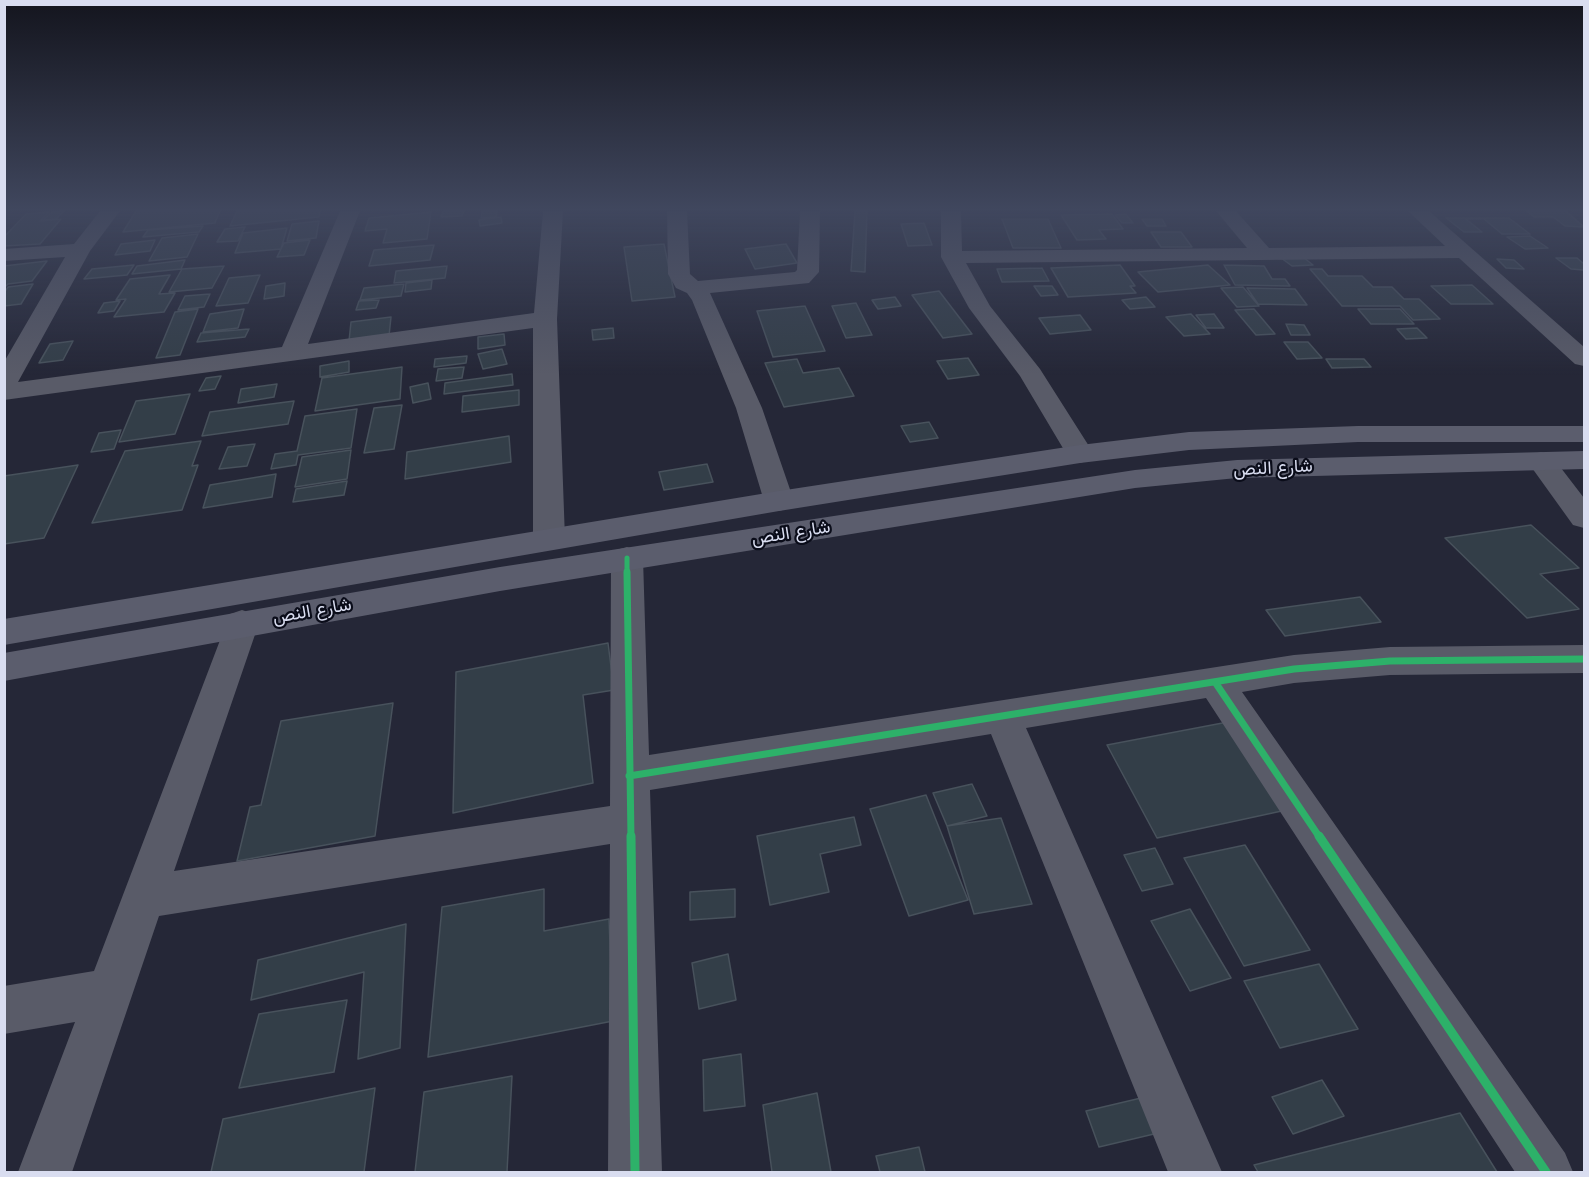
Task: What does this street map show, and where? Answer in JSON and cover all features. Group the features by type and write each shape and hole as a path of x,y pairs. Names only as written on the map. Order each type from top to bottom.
{"main road":[{"name":"شارع النص","path":"4,632 549,539 1080,454 1189,441 1358,434 1584,434"},
{"name":"شارع النص","path":"4,667 242,623 627,558 1135,479 1237,469 1584,460"}],"street":[{"path":"4,385 71,266"},
{"path":"293,351 328,266"},
{"path":"549,266 545,319 549,539"},
{"path":"679,266 679,274 684,283 695,288 801,278 808,272 808,266"},
{"path":"957,266 980,308 1031,374 1080,454"},
{"path":"1480,266 1584,359"},
{"path":"695,288 703,300 749,408 779,501"},
{"path":"4,392 293,351 545,319"},
{"path":"1541,461 1584,518"},
{"path":"627,558 635,1173"},
{"path":"45,1173 146,897 242,623"},
{"path":"629,776 1294,669 1390,661 1584,659"},
{"path":"1215,682 1546,1173"},
{"path":"1002,715 1195,1173"},
{"path":"146,897 629,822"},
{"path":"4,1010 111,992"}],"building":[{"path":"4,266 43,266 32,281 8,284 4,288"},
{"path":"133,266 127,275 84,279 92,269"},
{"path":"137,266 182,266 181,269 132,274"},
{"path":"224,266 212,288 169,292 182,269"},
{"path":"447,266 445,278 394,283 396,271"},
{"path":"627,266 669,266 675,297 632,301"},
{"path":"753,266 777,266 755,269"},
{"path":"851,266 865,266 865,272 851,271"},
{"path":"1121,266 1135,286 1130,286 1136,293 1068,297 1051,268"},
{"path":"1209,266 1230,285 1158,292 1138,272"},
{"path":"1225,266 1264,266 1272,279 1285,279 1290,286 1235,285"},
{"path":"1504,266 1521,266 1524,269"},
{"path":"1567,266 1584,266 1584,270 1571,269"},
{"path":"1042,268 1049,281 1002,282 997,269"},
{"path":"1310,269 1322,269 1328,276 1362,276 1373,287 1392,287 1404,299 1419,299 1440,319 1413,320 1400,306 1342,306"},
{"path":"170,275 159,294 175,293 164,312 114,317 126,299 116,300 130,279"},
{"path":"260,275 248,303 216,306 229,278"},
{"path":"432,280 431,289 405,292 406,283"},
{"path":"285,283 284,296 264,299 266,286"},
{"path":"33,284 21,304 4,306 4,293 8,287"},
{"path":"404,284 401,296 360,300 364,288"},
{"path":"1472,285 1493,304 1451,304 1431,286"},
{"path":"1034,286 1052,286 1058,295 1041,296"},
{"path":"1243,287 1259,306 1237,307 1221,288"},
{"path":"1247,288 1295,289 1307,305 1258,304"},
{"path":"939,291 972,334 943,338 912,295"},
{"path":"210,294 204,307 178,310 185,296"},
{"path":"895,297 901,306 878,309 872,300"},
{"path":"1146,297 1155,307 1130,309 1122,300"},
{"path":"379,300 376,308 356,310 359,301"},
{"path":"120,301 114,311 98,313 104,303"},
{"path":"856,303 872,335 846,338 832,306"},
{"path":"805,306 825,351 773,357 757,311"},
{"path":"198,309 180,355 156,358 175,312"},
{"path":"244,309 238,328 203,332 210,314"},
{"path":"1254,309 1275,334 1256,335 1235,310"},
{"path":"1358,309 1400,309 1414,324 1371,324"},
{"path":"1191,314 1210,334 1184,336 1166,317"},
{"path":"1214,314 1224,328 1206,328 1196,315"},
{"path":"1080,315 1091,330 1050,334 1039,318"},
{"path":"391,317 389,336 349,341 351,322"},
{"path":"1286,324 1304,325 1310,335 1291,335"},
{"path":"613,328 614,338 593,340 592,330"},
{"path":"1417,328 1427,338 1406,339 1397,329"},
{"path":"249,329 245,337 197,342 201,333"},
{"path":"504,334 505,345 478,349 478,337"},
{"path":"73,341 63,360 39,363 50,344"},
{"path":"1284,342 1308,342 1322,358 1297,359"},
{"path":"502,349 507,364 483,369 478,354"},
{"path":"467,356 466,363 434,367 435,359"},
{"path":"968,358 979,375 948,379 937,361"},
{"path":"797,359 803,373 839,368 854,396 784,407 765,363"},
{"path":"1326,359 1364,359 1371,367 1332,368"},
{"path":"349,361 349,372 320,377 320,366"},
{"path":"402,367 400,399 315,411 322,378"},
{"path":"464,367 462,378 436,381 438,369"},
{"path":"512,374 513,385 444,394 445,383"},
{"path":"221,376 215,389 199,391 206,378"},
{"path":"428,383 431,399 413,403 410,387"},
{"path":"277,384 274,397 238,403 241,389"},
{"path":"519,390 519,405 462,412 463,396"},
{"path":"190,394 175,434 119,442 136,401"},
{"path":"294,401 288,424 202,436 210,412"},
{"path":"402,405 394,449 364,453 374,408"},
{"path":"357,409 351,448 298,455 296,465 271,469 275,454 297,451 305,416"},
{"path":"929,422 938,438 910,442 901,426"},
{"path":"121,430 114,449 91,452 99,433"},
{"path":"509,436 511,462 405,479 407,452"},
{"path":"201,441 192,466 198,465 182,510 92,523 125,451"},
{"path":"255,444 247,466 219,469 228,447"},
{"path":"351,450 347,479 295,487 302,457"},
{"path":"707,464 713,482 664,490 659,472"},
{"path":"78,465 44,538 4,544 4,476"},
{"path":"276,474 272,497 203,508 210,485"},
{"path":"347,481 344,495 293,502 296,489"},
{"path":"1531,525 1579,568 1540,574 1579,609 1527,618 1445,538"},
{"path":"1360,597 1381,622 1285,636 1266,610"},
{"path":"608,643 614,690 583,695 593,783 453,813 456,672"},
{"path":"393,703 375,836 237,861 250,807 261,805 281,721"},
{"path":"1233,721 1291,809 1157,838 1107,745"},
{"path":"972,784 987,816 947,826 933,793"},
{"path":"926,795 968,900 909,916 870,809"},
{"path":"854,817 861,845 820,854 829,892 770,905 757,836"},
{"path":"1001,818 1032,904 974,914 947,826"},
{"path":"1245,845 1310,950 1244,966 1184,858"},
{"path":"1155,848 1173,884 1142,891 1124,855"},
{"path":"544,889 544,931 609,919 613,1021 428,1057 442,907"},
{"path":"735,889 735,917 690,920 690,892"},
{"path":"1190,909 1231,978 1190,991 1151,921"},
{"path":"406,924 400,1048 358,1059 364,972 251,1000 258,960"},
{"path":"728,954 736,1000 699,1009 692,963"},
{"path":"1319,964 1358,1029 1280,1048 1244,981"},
{"path":"347,1000 334,1072 239,1088 259,1014"},
{"path":"741,1054 745,1106 704,1111 703,1060"},
{"path":"512,1076 507,1172 415,1172 424,1092"},
{"path":"1322,1080 1344,1116 1293,1134 1272,1097"},
{"path":"375,1088 364,1172 211,1172 223,1119"},
{"path":"817,1093 831,1172 772,1172 763,1105"},
{"path":"1141,1098 1154,1134 1099,1147 1086,1111"},
{"path":"1460,1113 1497,1172 1258,1172 1254,1165"},
{"path":"919,1147 925,1172 880,1172 876,1156"}],"cycle path":[{"path":"627,558 635,1172"},
{"path":"629,776 1294,669 1390,661 1584,659"},
{"path":"1215,682 1546,1172"}]}
